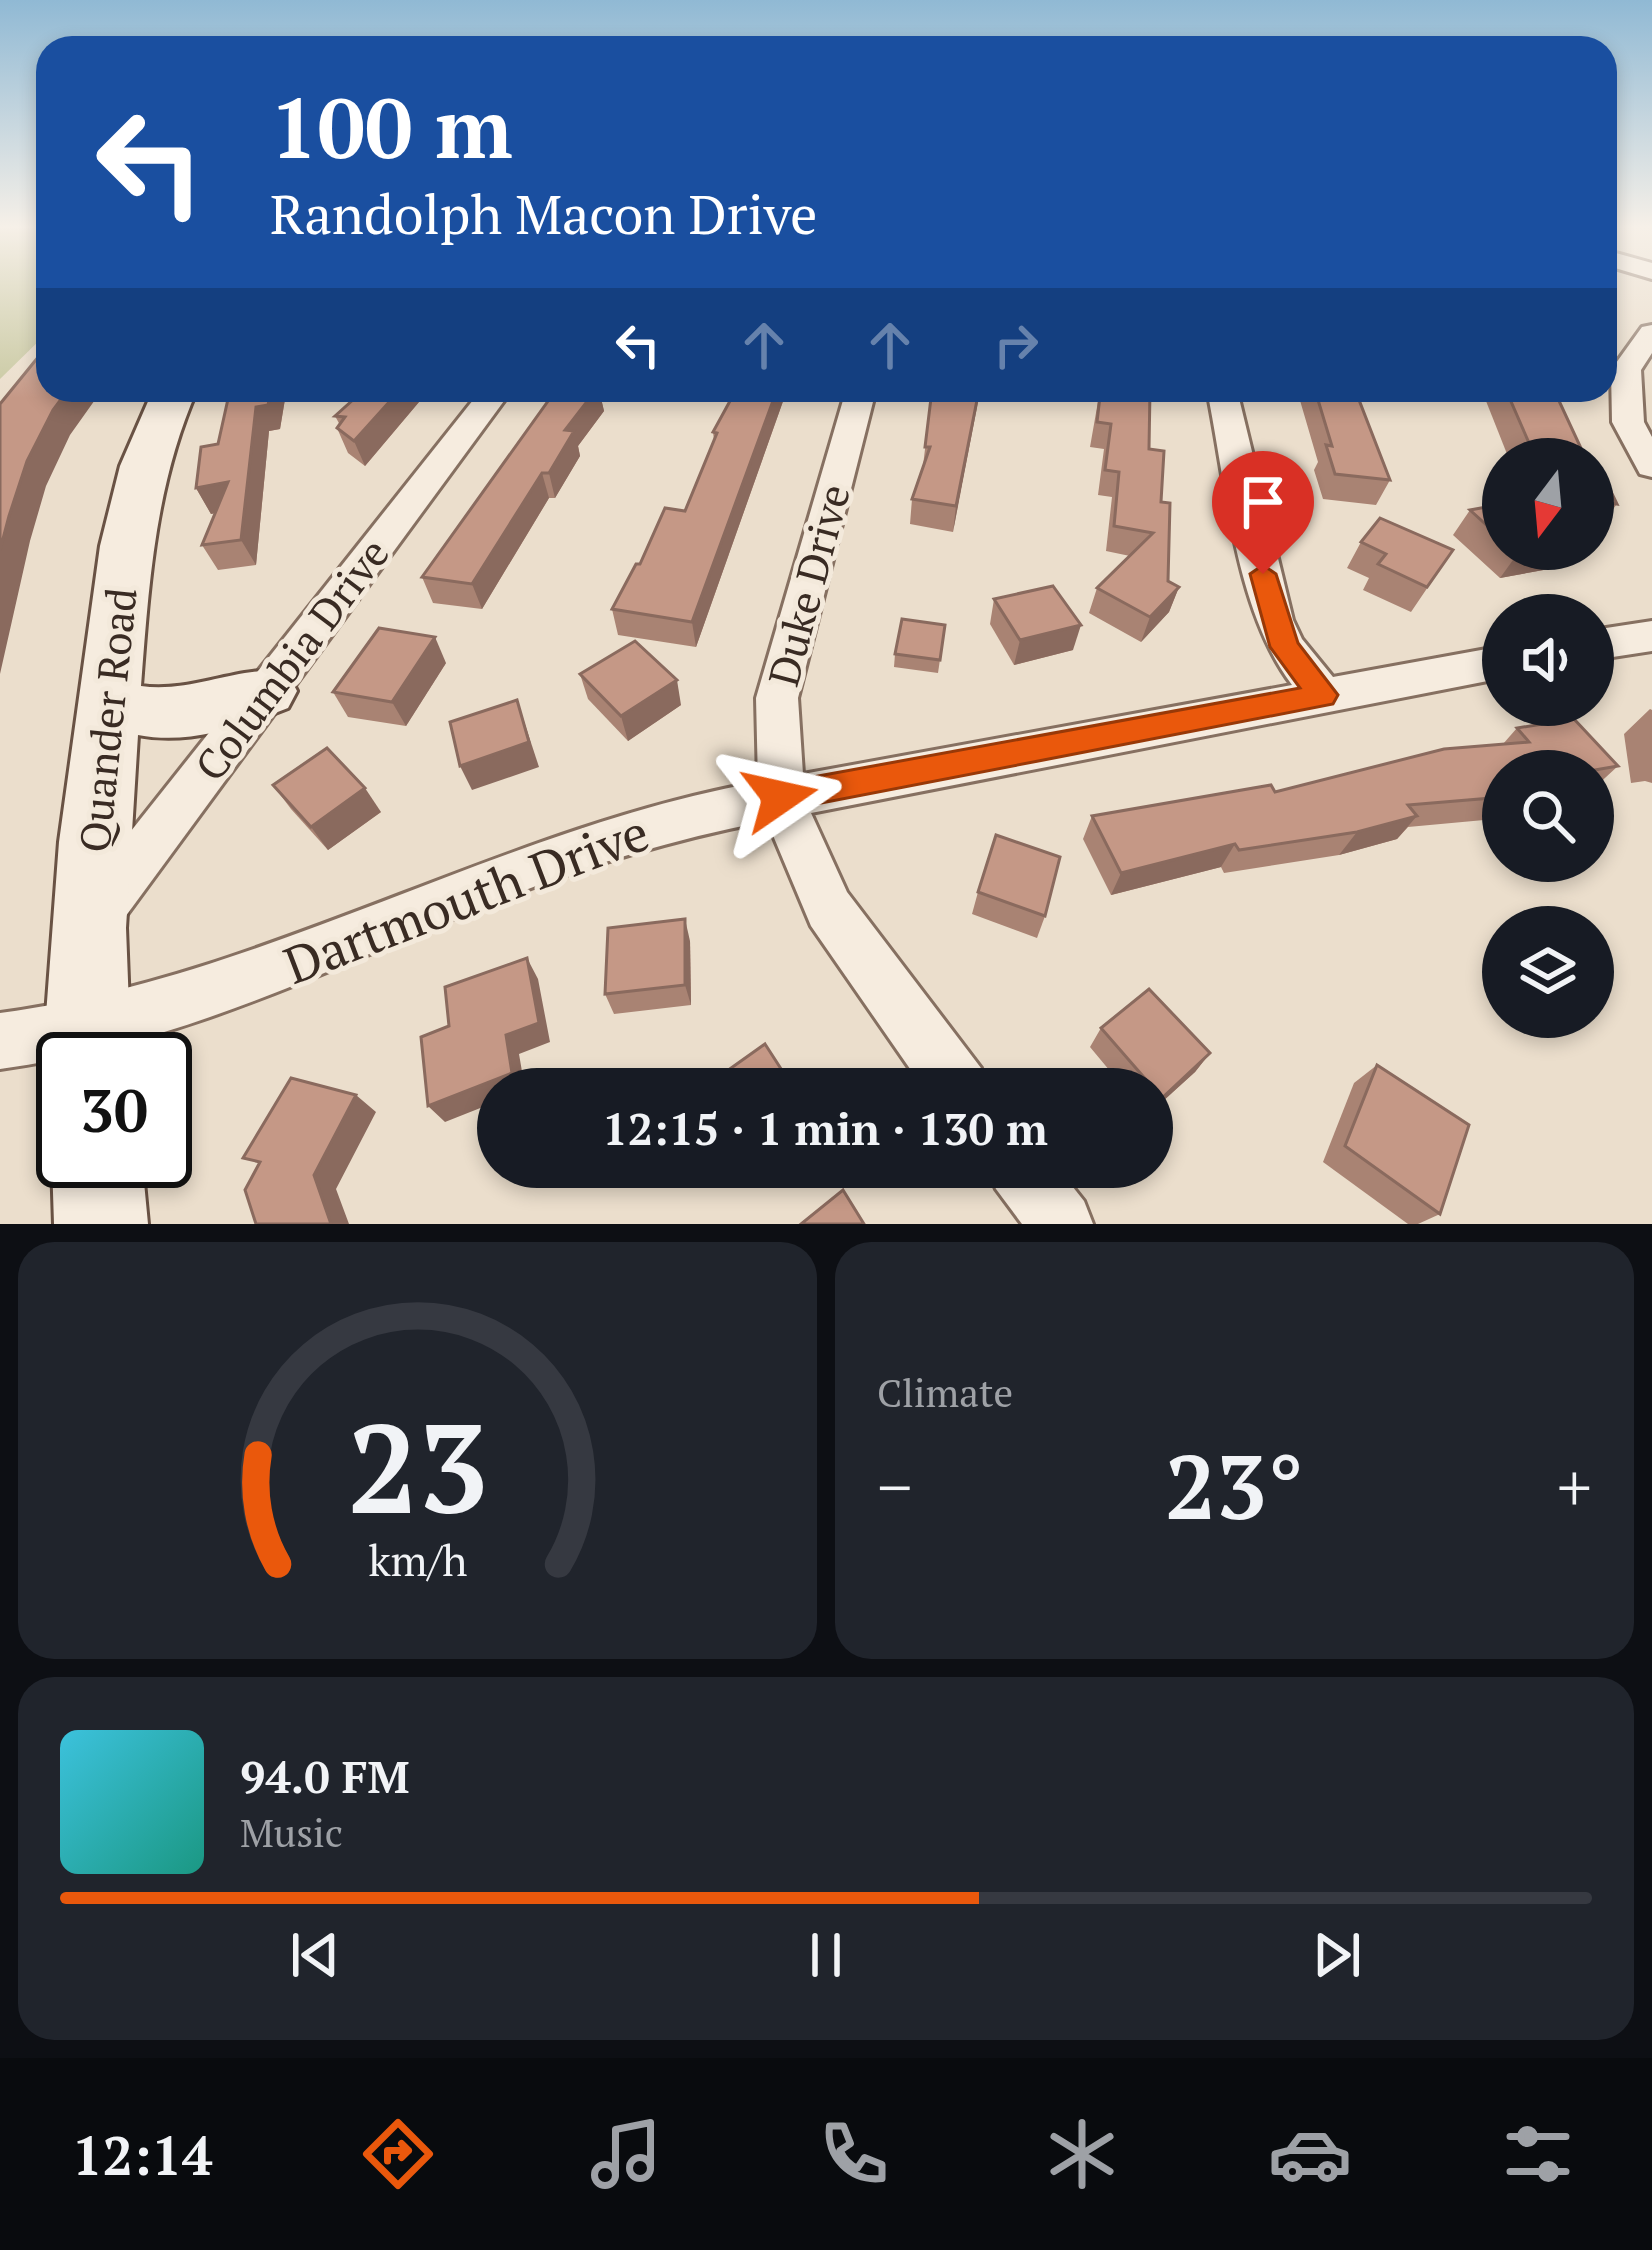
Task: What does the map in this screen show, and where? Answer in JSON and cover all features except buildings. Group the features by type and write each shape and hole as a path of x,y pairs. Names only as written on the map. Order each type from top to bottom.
{"street":[{"path":"1652,333 1626,370 1628,422 1652,467"},
{"name":"Quander Road","path":"88,1032 85,929 136,491 170,402"},
{"name":"Columbia Drive","path":"85,929 488,402"},
{"name":"Duke Drive","path":"858,402 776,698 773,739 780,797 802,865 840,929 944,1068"},
{"path":"1225,402 1273,620 1285,647 1323,695"},
{"path":"1614,642 1652,637"},
{"name":"Dartmouth Drive","path":"116,1032 556,854 677,818 1482,666"},
{"path":"109,703 158,716 195,714 266,691"},
{"name":"Dartmouth Drive","path":"0,1041 36,1042"},
{"path":"99,1188 101,1224"},
{"path":"1034,1188 1061,1224"}],"green space":[{"path":"0,283 36,283 36,344 0,379"}],"route":[{"path":"780,797 1323,695 1285,647 1273,620 1263,574"}]}
